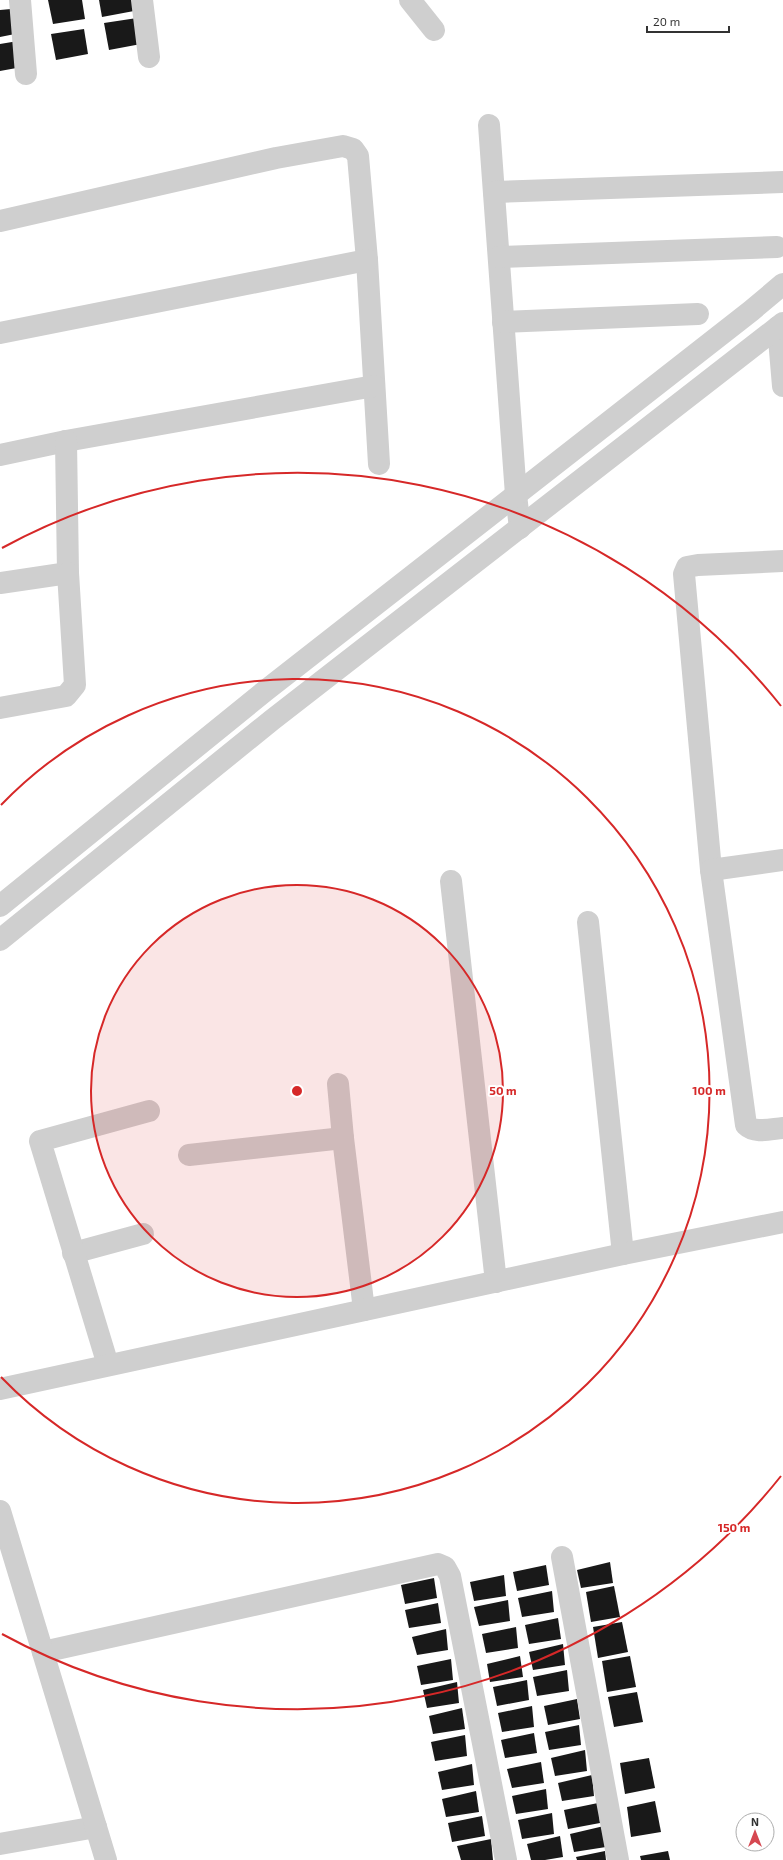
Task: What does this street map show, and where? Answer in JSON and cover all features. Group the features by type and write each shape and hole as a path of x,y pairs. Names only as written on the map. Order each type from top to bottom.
{"street":[{"path":"20,0 26,74"},
{"path":"142,0 149,57"},
{"path":"410,0 434,30"},
{"path":"489,125 516,495 520,528"},
{"path":"0,221 276,158 343,146 353,149 358,156 367,260 379,464"},
{"path":"494,192 783,182"},
{"path":"498,257 777,247"},
{"path":"0,333 367,260"},
{"path":"0,906 265,691 783,284"},
{"path":"503,322 698,314"},
{"path":"780,325 783,386"},
{"path":"0,940 272,720 780,325"},
{"path":"0,455 66,441 374,386"},
{"path":"0,708 66,696 75,685 68,573 66,441"},
{"path":"783,561 698,565 687,567 684,574 711,870 746,1125 750,1129 756,1130 783,1128"},
{"path":"0,583 68,573"},
{"path":"711,870 783,860"},
{"path":"451,880 496,1282"},
{"path":"588,922 623,1254"},
{"path":"338,1084 343,1138 364,1310"},
{"path":"108,1365 40,1141 149,1111"},
{"path":"189,1155 343,1138"},
{"path":"0,1389 623,1254 783,1222"},
{"path":"73,1253 143,1234"},
{"path":"0,1511 106,1860"},
{"path":"562,1557 618,1860"},
{"path":"43,1652 438,1564 446,1567 451,1584 506,1860"},
{"path":"0,1844 96,1827"}],"building":[{"path":"48,0 82,0 85,19 53,24"},
{"path":"99,0 133,0 134,11 102,17"},
{"path":"11,9 15,34 0,37 0,10"},
{"path":"137,18 141,44 109,50 104,23"},
{"path":"84,29 88,54 56,60 51,34"},
{"path":"18,41 22,67 0,71 0,44"},
{"path":"610,1562 613,1583 581,1588 577,1570"},
{"path":"546,1565 549,1585 517,1591 513,1572"},
{"path":"504,1575 506,1596 474,1601 470,1582"},
{"path":"434,1578 437,1598 405,1604 401,1585"},
{"path":"614,1586 620,1617 591,1622 586,1592"},
{"path":"552,1591 554,1612 522,1617 518,1598"},
{"path":"508,1600 510,1621 479,1626 474,1607"},
{"path":"438,1603 441,1623 409,1628 405,1610"},
{"path":"558,1618 561,1639 529,1644 525,1625"},
{"path":"622,1622 628,1652 598,1658 593,1627"},
{"path":"516,1627 518,1648 486,1653 482,1634"},
{"path":"446,1629 448,1650 417,1655 412,1637"},
{"path":"563,1644 565,1665 533,1670 529,1652"},
{"path":"520,1656 523,1677 490,1682 487,1664"},
{"path":"630,1656 636,1687 607,1692 602,1661"},
{"path":"451,1659 453,1680 421,1685 417,1666"},
{"path":"567,1670 569,1691 537,1696 533,1677"},
{"path":"527,1680 529,1700 497,1706 493,1687"},
{"path":"457,1682 459,1703 427,1708 423,1690"},
{"path":"637,1692 643,1722 614,1727 608,1697"},
{"path":"577,1699 580,1719 548,1725 544,1706"},
{"path":"532,1706 534,1727 502,1732 498,1713"},
{"path":"462,1708 465,1729 433,1734 429,1716"},
{"path":"579,1725 581,1745 549,1750 545,1732"},
{"path":"534,1733 537,1753 505,1758 501,1740"},
{"path":"465,1735 467,1756 435,1761 431,1742"},
{"path":"585,1750 587,1771 555,1776 551,1758"},
{"path":"649,1758 655,1788 625,1794 620,1763"},
{"path":"541,1762 544,1783 512,1788 507,1769"},
{"path":"472,1764 474,1785 442,1790 438,1772"},
{"path":"592,1775 594,1796 562,1801 558,1783"},
{"path":"546,1789 548,1809 516,1814 512,1796"},
{"path":"476,1791 479,1812 446,1817 442,1799"},
{"path":"655,1801 661,1832 631,1837 627,1807"},
{"path":"598,1803 600,1823 568,1829 564,1810"},
{"path":"552,1813 554,1834 522,1839 518,1820"},
{"path":"482,1816 485,1836 452,1842 448,1823"},
{"path":"604,1826 606,1847 574,1852 570,1834"},
{"path":"560,1836 563,1857 545,1860 531,1860 527,1844"},
{"path":"491,1839 493,1860 461,1860 457,1846"},
{"path":"605,1851 606,1860 577,1860 576,1857"},
{"path":"668,1851 670,1860 641,1860 640,1856"}]}
